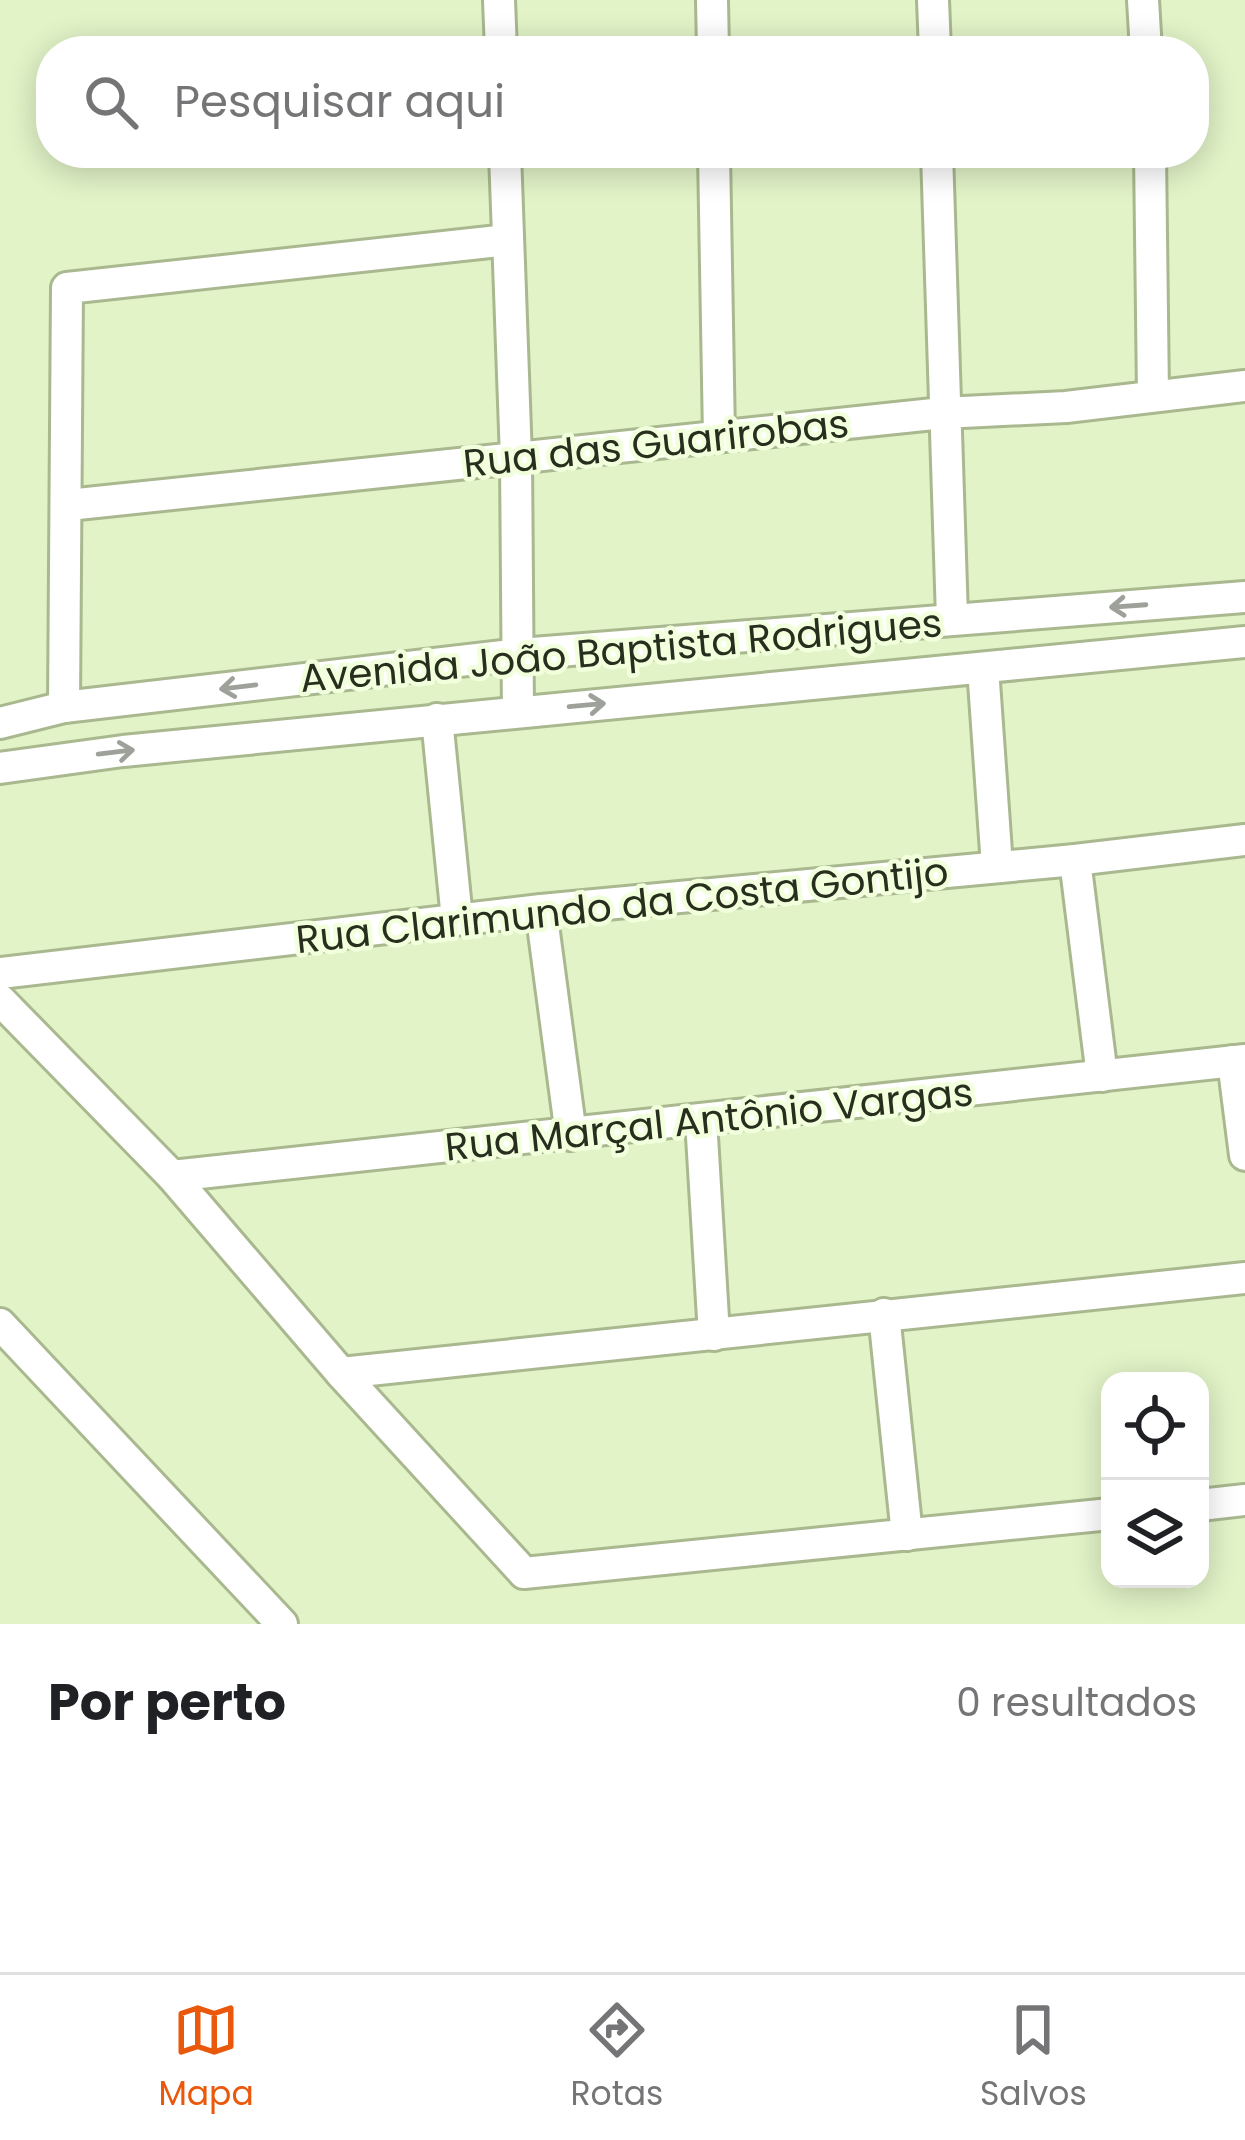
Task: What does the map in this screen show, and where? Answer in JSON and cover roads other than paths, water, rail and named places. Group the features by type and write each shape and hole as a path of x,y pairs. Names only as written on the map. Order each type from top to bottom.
{"street":[{"path":"499,0 500,36"},
{"path":"712,0 713,36"},
{"path":"933,0 934,36"},
{"path":"1144,0 1145,36"},
{"path":"506,168 516,458 518,711"},
{"path":"714,168 718,437"},
{"path":"937,168 952,618"},
{"path":"1150,168 1153,395"},
{"path":"64,707 67,288 508,240"},
{"name":"Rua das Guarirobas","path":"68,505 1245,386"},
{"name":"Avenida João Baptista Rodrigues","path":"0,723 64,707 520,654 1245,597"},
{"name":"Avenida João Baptista Rodrigues","path":"0,768 437,719 1245,642"},
{"path":"983,668 997,866"},
{"path":"437,719 457,919"},
{"name":"Rua Clarimundo da Costa Gontijo","path":"0,973 457,919 1245,840"},
{"path":"1075,860 1102,1076"},
{"path":"542,910 571,1135"},
{"path":"0,1000 172,1176 341,1373 524,1573 1101,1515"},
{"path":"1239,1060 1245,1154"},
{"name":"Rua Marçal Antônio Vargas","path":"172,1176 1239,1060"},
{"path":"701,1120 714,1335"},
{"path":"341,1373 1245,1278"},
{"path":"884,1314 907,1535"},
{"path":"0,1324 282,1624"},
{"path":"1209,1503 1245,1500"}]}
